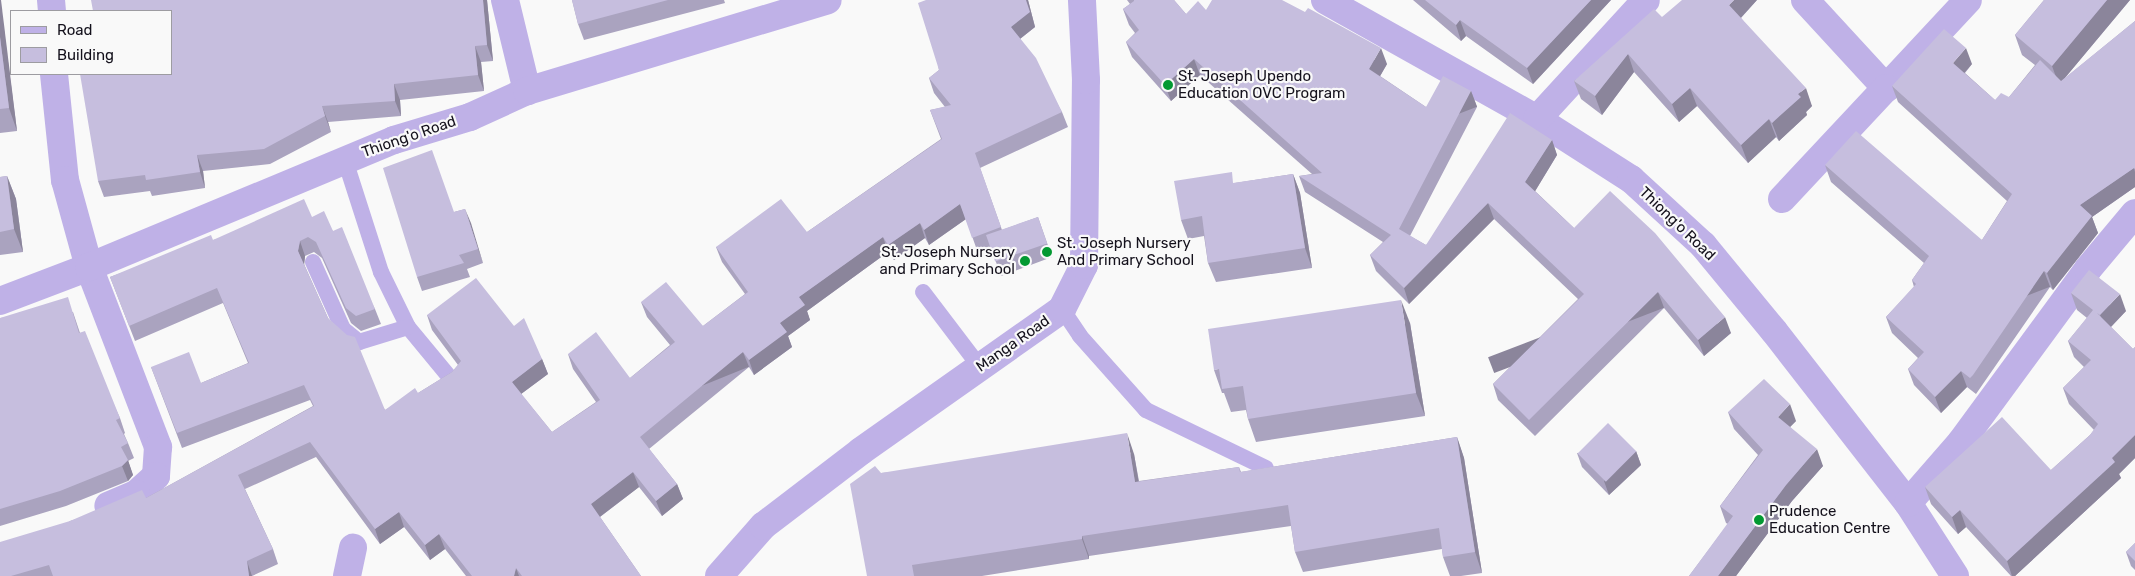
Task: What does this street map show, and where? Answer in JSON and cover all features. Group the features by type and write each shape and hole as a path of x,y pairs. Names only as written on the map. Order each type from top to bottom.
{"street":[{"path":"506,0 528,91"},
{"name":"Thiong'o Road","path":"0,301 89,267 394,140 470,117 528,91 828,0"},
{"name":"Manga Road","path":"719,576 763,526 861,451 1062,310 1084,265 1086,80 1082,0"},
{"name":"Thiong'o Road","path":"1325,0 1537,119 1631,179 1703,245 1908,503 1955,576"},
{"path":"1537,119 1646,0"},
{"path":"1806,0 1886,88"},
{"path":"1782,199 1968,0"},
{"path":"54,75 65,180 89,267 158,447 156,476 136,494 88,514"},
{"path":"1908,503 1960,442 2088,269 2135,214"},
{"path":"347,576 353,548"}],"lane":[{"path":"345,160 381,272 408,326 451,379"},
{"path":"313,262 344,329 359,342 408,326"},
{"path":"923,292 980,367"},
{"path":"1062,310 1080,336 1146,410 1266,468"}],"building":[{"path":"91,0 483,0 487,45 475,46 478,75 394,84 395,101 322,106 325,116 264,149 197,155 200,172 146,180 145,175 98,181 80,75 172,75 172,10 93,10"},
{"path":"572,0 668,0 578,24"},
{"path":"926,0 1026,0 1030,12 1011,27 1036,58 1062,112 975,153 1001,227 972,238 960,204 924,230 920,223 888,245 883,237 799,297 805,305 780,323 787,332 749,360 743,352 640,437 677,484 656,501 633,472 591,504 641,576 522,576 516,568 514,576 472,576 439,534 425,545 399,512 375,529 310,442 238,475 273,549 247,561 249,576 53,576 49,565 11,576 0,576 0,542 70,521 142,490 146,498 314,406 304,385 177,433 151,367 189,352 201,383 249,363 217,288 129,326 110,277 211,235 213,240 304,199 312,217 324,211 333,231 342,227 375,309 356,316 346,308 316,242 308,237 300,241 298,251 328,318 347,335 355,337 385,410 415,388 418,393 452,372 461,361 427,315 476,278 514,326 524,318 542,359 512,382 552,432 600,400 568,354 596,332 630,378 675,342 641,302 666,282 703,326 748,292 716,247 781,199 807,232 942,139 930,110 951,105 929,78 939,70 918,3"},
{"path":"1134,0 1174,0 1186,14 1198,1 1206,10 1212,0 1282,0 1305,12 1308,8 1381,48 1369,69 1426,107 1443,76 1471,91 1399,229 1426,245 1510,113 1552,140 1525,182 1574,228 1610,191 1655,233 1725,317 1698,340 1658,292 1529,420 1493,384 1584,294 1488,203 1404,288 1370,255 1391,235 1299,176 1322,173 1194,59 1165,85 1126,42 1139,30 1123,9"},
{"path":"1425,0 1591,0 1527,68 1460,20 1456,25"},
{"path":"1682,0 1734,0 1729,5 1806,88 1798,94 1801,97 1772,123 1769,119 1741,145 1690,88 1672,104 1628,54 1595,96 1574,81 1654,9 1662,17"},
{"path":"2044,0 2107,0 2052,66 2015,35"},
{"path":"2135,21 2135,169 2080,205 2092,216 2047,273 2044,271 1973,375 1970,378 1961,371 1935,397 1908,369 1924,352 1886,317 1916,284 1912,280 1929,256 1825,165 1856,131 1982,240 2012,194 1892,86 1944,29 1966,48 1953,63 1995,100 2001,93 2009,97 2040,60 2061,81"},
{"path":"0,37 9,108 0,109"},
{"path":"432,150 454,212 465,209 478,249 459,255 464,263 417,277 383,168"},
{"path":"1232,172 1233,183 1293,174 1305,248 1208,263 1202,216 1181,220 1174,181"},
{"path":"7,176 14,229 0,232 0,177"},
{"path":"1038,217 1047,243 995,261 986,235"},
{"path":"2089,270 2120,294 2100,315 2097,313 2133,349 2135,347 2135,435 2112,458 2115,462 2007,561 1960,510 1952,517 1925,487 2002,417 2051,470 2090,435 2098,424 2063,388 2091,360 2068,341 2093,310 2071,293"},
{"path":"68,297 79,333 85,331 120,418 116,420 128,443 121,447 128,460 122,466 60,491 0,509 0,318"},
{"path":"1401,300 1416,393 1248,419 1243,386 1222,389 1219,369 1214,370 1208,329"},
{"path":"1764,379 1790,404 1778,417 1817,449 1786,485 1718,576 1689,576 1733,516 1720,506 1763,450 1728,412"},
{"path":"1608,423 1636,451 1606,482 1578,453"},
{"path":"1127,433 1135,482 1239,467 1240,472 1457,437 1475,552 1443,557 1439,528 1295,552 1288,505 1082,536 1082,539 912,565 914,576 867,576 850,484 875,466 881,473"},
{"path":"2135,543 2135,561 2126,552"}],"place":[{"name":"St. Joseph Upendo Education OVC Program","path":"1168,85"},
{"name":"St. Joseph Nursery And Primary School","path":"1047,252"},
{"name":"St. Joseph Nursery and Primary School","path":"1025,261"},
{"name":"Prudence Education Centre","path":"1759,520"}]}
